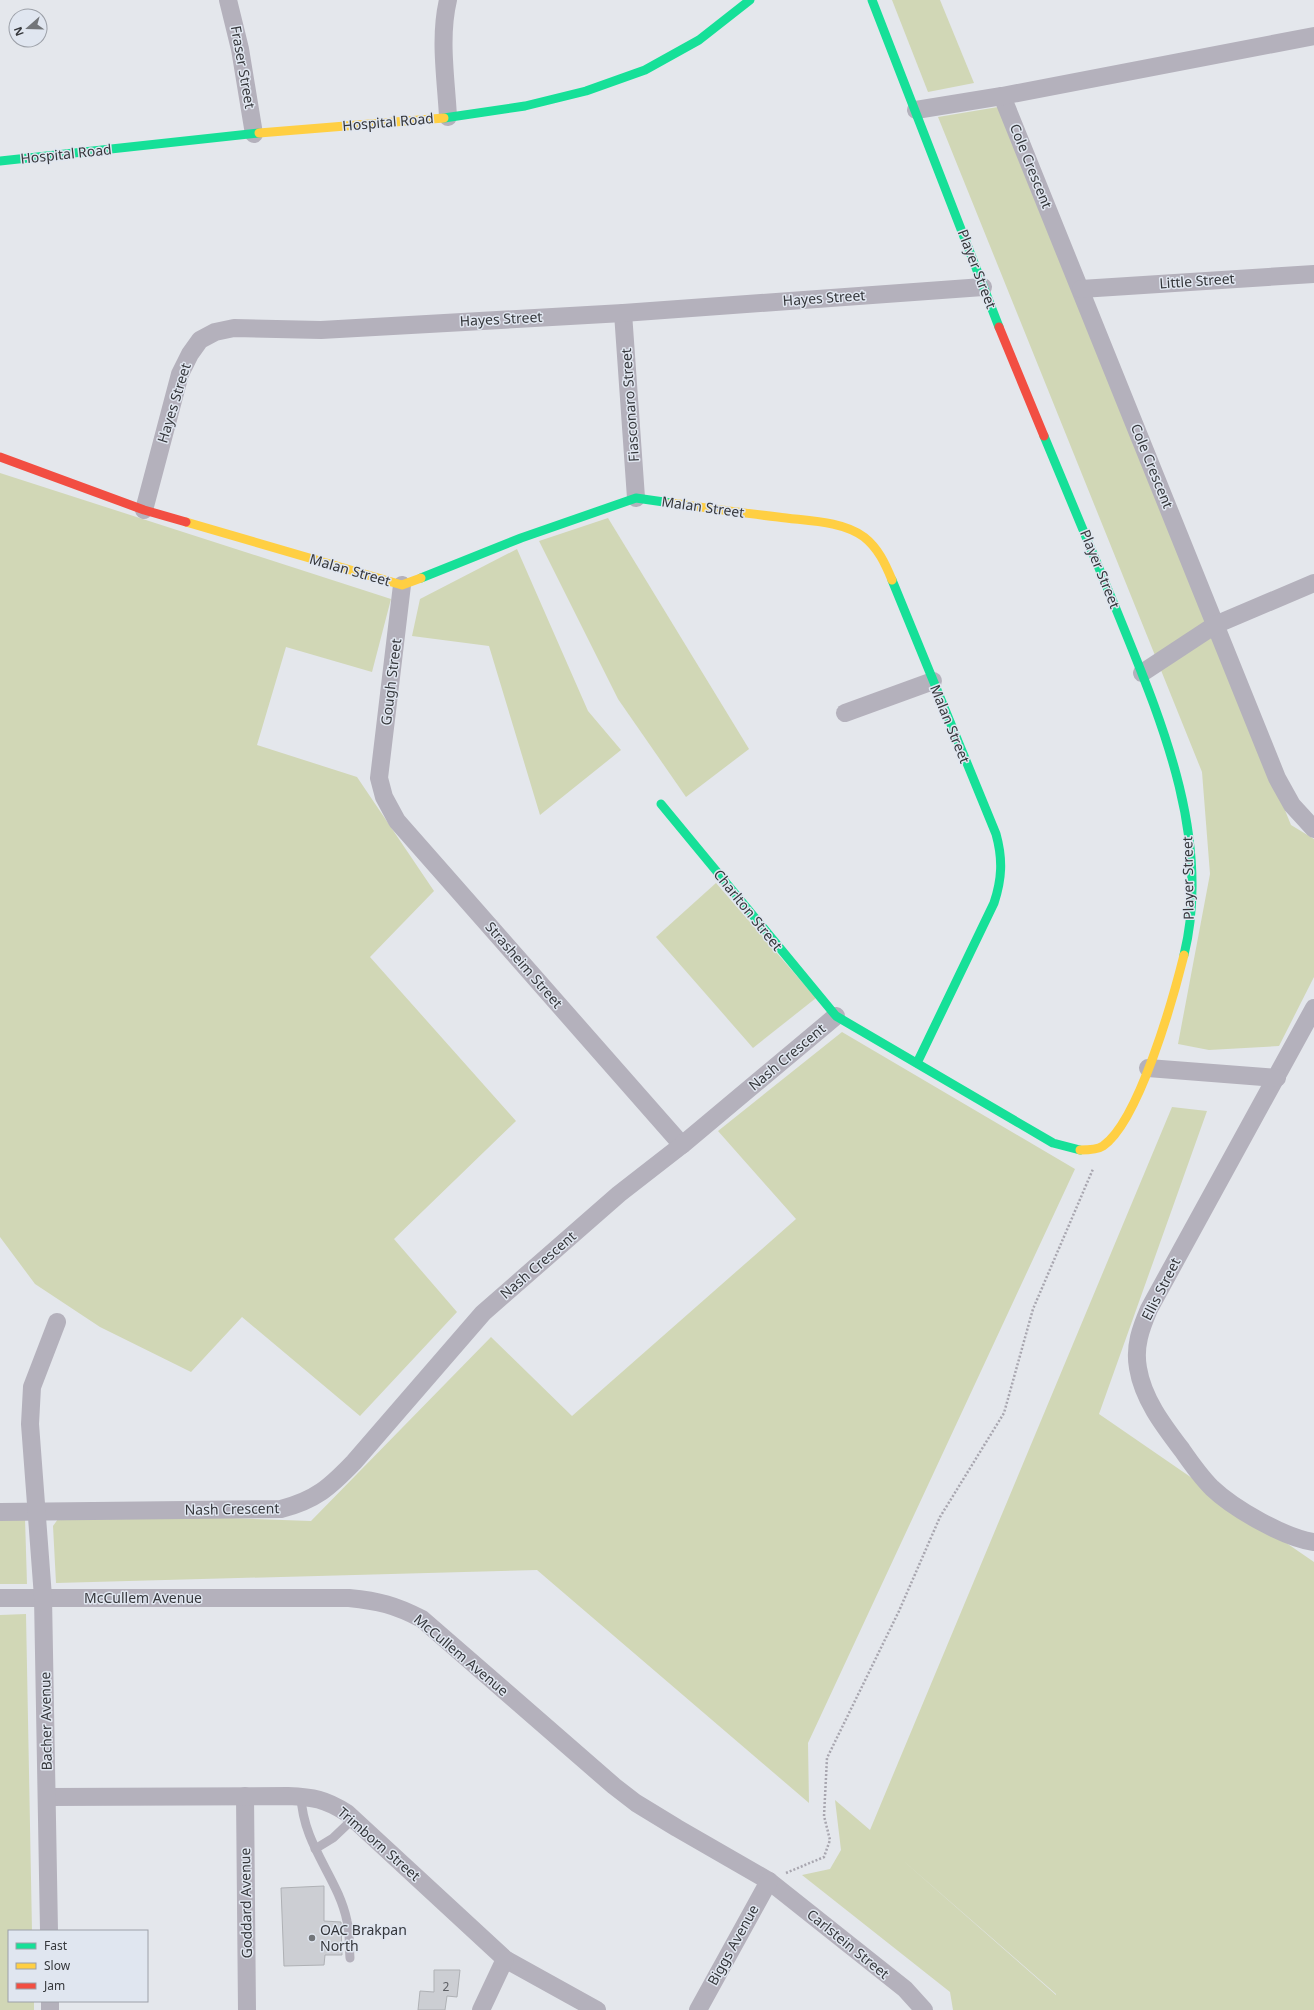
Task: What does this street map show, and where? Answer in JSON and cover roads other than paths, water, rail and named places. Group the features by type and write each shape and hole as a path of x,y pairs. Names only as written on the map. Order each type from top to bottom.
{"street":[{"name":"Fraser Street","path":"228,0 235,20 254,134"},
{"path":"448,0 444,18 444,39 448,117"},
{"name":"Hospital Road","path":"0,161 254,134 448,117 491,112 548,102 592,90 666,60 700,41 750,0"},
{"name":"Player Street","path":"872,0 916,110 983,287 1166,734 1182,792 1190,856 1189,933 1180,976 1148,1068 1127,1119 1113,1140 1103,1146"},
{"path":"916,110 1002,96 1314,36"},
{"name":"Cole Crescent","path":"1002,96 1277,778 1292,805 1314,829"},
{"name":"Little Street","path":"1080,288 1314,274"},
{"name":"Hayes Street","path":"144,510 180,374 190,354 200,340 215,332 234,328 321,330 623,312 983,287"},
{"name":"Fiasconaro Street","path":"623,312 636,498"},
{"name":"Malan Street","path":"0,457 144,510 402,585 521,538 636,498 819,523 842,527 860,533 874,545 883,559 996,834 1003,868 1001,884 994,903 917,1063"},
{"path":"1142,673 1215,625 1314,583"},
{"name":"Gough Street","path":"379,778 402,585"},
{"path":"845,713 932,681"},
{"name":"Strasheim Street","path":"379,778 384,798 397,821 682,1145"},
{"name":"Charlton Street","path":"661,804 836,1016"},
{"name":"Ellis Street","path":"1314,1008 1277,1078 1149,1309 1140,1330 1136,1351 1137,1366 1141,1384 1153,1409 1191,1463 1212,1488 1234,1505 1275,1528 1300,1540 1314,1542"},
{"name":"Nash Crescent","path":"0,1512 281,1509 302,1504 315,1497 333,1484 354,1462 483,1313 619,1194 682,1145 836,1016 1053,1143 1077,1150 1093,1149 1103,1146"},
{"path":"1148,1068 1277,1078"},
{"name":"Bacher Avenue","path":"50,1930 43,1597 37,1511 30,1442 30,1402 32,1387 57,1322"},
{"name":"McCullem Avenue","path":"0,1598 350,1598 379,1601 402,1608 422,1619 594,1769 636,1803 769,1880"},
{"name":"Goddard Avenue","path":"245,1796 247,2010"},
{"name":"Trimborn Street","path":"48,1797 301,1796 331,1802 353,1819 505,1959 597,2010"},
{"name":"Biggs Avenue","path":"698,2010 769,1880"},
{"name":"Carlstein Street","path":"769,1880 905,1989 924,2010"},
{"path":"481,2010 505,1959"}],"lane":[{"path":"301,1796 305,1826 333,1884 347,1921 350,1958"},
{"path":"315,1849 333,1838 353,1819"}],"place":[{"name":"OAC Brakpan North","path":"312,1938"}]}
